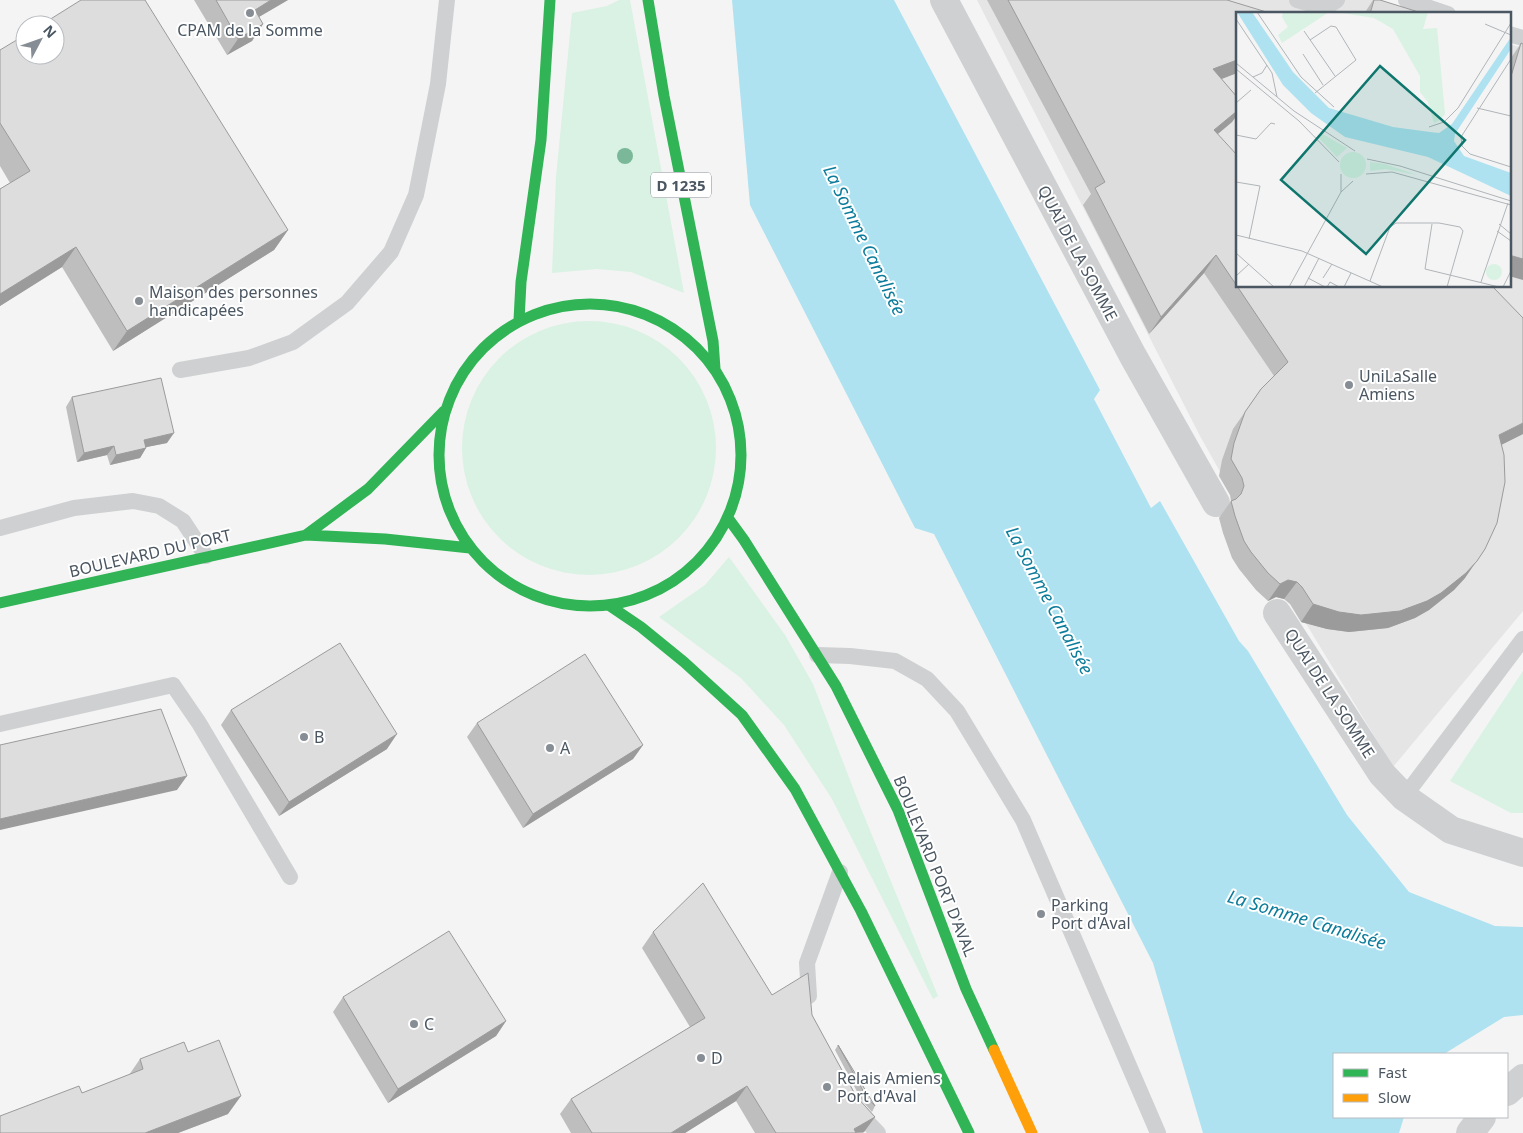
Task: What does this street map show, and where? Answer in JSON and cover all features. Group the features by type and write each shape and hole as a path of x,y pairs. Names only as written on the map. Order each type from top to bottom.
{"main road":[{"path":"519,320 521,282 541,140 550,0"},
{"name":"D 1235","path":"648,0 669,124 713,341 715,369"},
{"path":"604,304 647,314 685,337 715,369 730,397 739,427 742,458 738,489 728,518 708,551 680,578 647,596 610,606 574,606 539,598 506,582 470,548 457,528 447,506 440,482 438,459 439,435 444,411 461,374 486,343 519,320 560,306 604,304"},
{"name":"BOULEVARD DU PORT","path":"306,535 368,490 444,411"},
{"name":"BOULEVARD PORT D'AVAL","path":"728,518 744,540 836,686 898,810 966,989 1032,1133"},
{"name":"BOULEVARD DU PORT","path":"0,603 306,535 385,539 470,548"},
{"path":"610,606 641,627 684,662 742,715 795,789 862,911 969,1133"}],"street":[{"name":"QUAI DE LA SOMME","path":"944,0 1133,356 1216,503"},
{"name":"QUAI DE LA SOMME","path":"1278,613 1382,774 1404,797 1451,830 1523,853"},
{"path":"1508,1091 1523,1078"},
{"path":"1470,1133 1481,1118"}],"lane":[{"path":"180,370 249,358 293,342 347,303 391,252 416,195 438,84 446,0"},
{"path":"1297,0 1325,8 1337,0"},
{"path":"1406,0 1442,12"},
{"path":"1510,34 1523,38"},
{"path":"0,528 74,508 134,501 159,506 182,521 206,556"},
{"path":"1404,797 1523,639"},
{"path":"817,655 850,656 895,661 927,679 957,712 1023,820 1158,1133"},
{"path":"0,724 172,685 199,723 290,877"},
{"path":"809,1008 808,963 840,872"},
{"path":"849,1099 878,1133"}],"shaded area":[{"name":"UniLaSalle Amiens","path":"977,0 1375,0 1411,12 1236,12 1236,288 1510,288 1510,44 1523,48 1523,611 1393,767 1299,612 1200,436"}],"green space":[{"path":"619,0 630,0 684,293 631,272 597,269 552,273 556,177 572,13 607,6"},
{"path":"577,321 601,321 638,330 660,342 679,358 695,377 707,399 714,423 716,448 714,473 707,497 695,519 679,538 660,554 638,566 601,575 577,575 540,566 518,554 491,529 471,497 467,485 462,460 462,436 471,399 483,377 508,350 540,330 552,326"},
{"path":"729,557 785,635 813,684 860,806 938,996 933,999 832,799 784,725 741,678 659,617 705,585"},
{"path":"1523,671 1523,813 1511,813 1450,781"}],"water":[{"name":"La Somme Canalisée","path":"732,0 894,0 1100,390 1094,399 1151,508 1160,501 1239,641 1248,651 1347,815 1409,892 1495,926 1523,927 1523,1015 1504,1017 1446,1053 1333,1053 1333,1118 1404,1118 1399,1133 1203,1133 1153,963 934,534 915,528 750,205"}],"building":[{"path":"81,0 145,0 288,230 127,331 76,247 0,294 0,189 30,171 0,123 0,50 15,41 15,65 65,65 65,15 57,15"},
{"path":"216,0 271,0 255,10 263,24 238,39"},
{"path":"1008,0 1227,0 1266,12 1236,12 1236,60 1213,69 1236,96 1236,112 1214,130 1236,154 1236,285 1216,255 1161,317 1095,188 1105,182"},
{"path":"1374,0 1380,0 1419,12 1371,12"},
{"path":"1521,43 1523,44 1523,259 1510,255 1510,80"},
{"path":"1238,288 1494,288 1523,318 1523,423 1499,435 1504,455 1505,482 1497,523 1477,561 1466,573 1441,593 1427,601 1400,611 1361,615 1339,612 1313,604 1297,582 1288,580 1280,584 1268,573 1251,552 1244,541 1231,501 1241,494 1244,486 1242,478 1231,459 1234,443 1245,412 1261,389 1288,362"},
{"path":"161,378 174,433 144,440 146,448 116,455 114,446 84,453 72,397"},
{"name":"B","path":"340,643 397,734 289,802 231,710"},
{"name":"A","path":"585,654 643,745 533,814 477,723"},
{"path":"161,709 187,776 0,819 0,745"},
{"path":"703,883 772,995 808,973 812,1015 856,1096 875,1117 854,1129 856,1133 776,1133 747,1086 671,1133 592,1133 571,1099 705,1018 653,932"},
{"name":"C","path":"449,931 506,1021 398,1089 343,997"},
{"path":"219,1040 241,1096 145,1133 0,1133 0,1116 79,1086 82,1093 143,1069 140,1059 184,1042 188,1052"},
{"path":"838,1045 875,1106 866,1096"}],"traffic: fast":[{"path":"519,320 521,282 541,140 550,0"},
{"path":"648,0 664,96 713,341 715,369"},
{"path":"575,304 605,304 648,315 674,329 707,359 730,397 735,411 741,440 741,455 741,470 730,513 716,539 697,562 674,581 648,595 605,606 575,606 532,595 506,581 473,551 450,513 445,499 439,470 439,440 450,397 464,371 494,338 532,315 546,310 575,304"},
{"path":"306,535 368,489 444,411"},
{"path":"728,518 744,540 836,686 898,810 966,989 994,1050"},
{"path":"0,603 306,535 385,539 470,548"},
{"path":"610,606 641,627 684,662 742,715 795,789 861,911 969,1133"}],"traffic: slow":[{"path":"994,1050 1032,1133"}],"place":[{"name":"CPAM de la Somme","path":"250,13"},
{"name":"Maison des personnes handicapées","path":"139,301"},
{"name":"UniLaSalle Amiens","path":"1349,385"},
{"name":"B","path":"304,737"},
{"name":"A","path":"550,748"},
{"name":"Parking Port d'Aval","path":"1041,914"},
{"name":"C","path":"414,1024"},
{"name":"D","path":"701,1058"},
{"name":"Relais Amiens Port d'Aval","path":"827,1087"}]}
